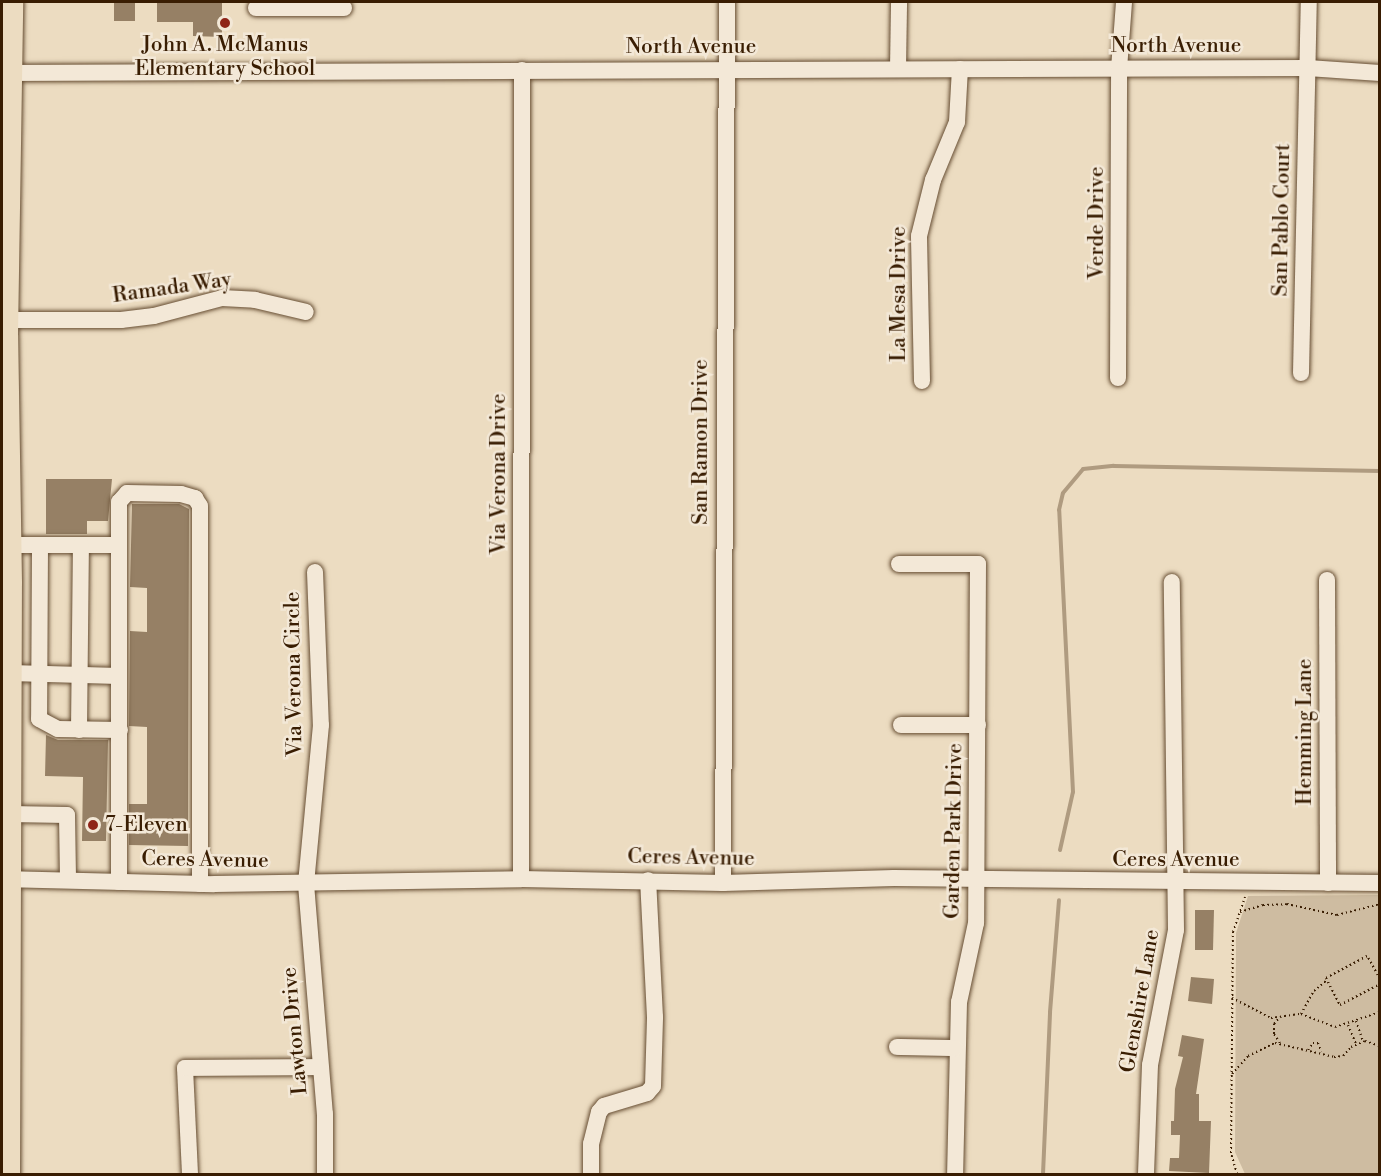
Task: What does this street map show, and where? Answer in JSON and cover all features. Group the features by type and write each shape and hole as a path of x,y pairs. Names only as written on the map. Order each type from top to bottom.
{"main road":[{"path":"9,1174 5,1089 5,879 9,814 10,674 6,582 9,545 4,225 6,73 12,2"}],"street":[{"name":"San Ramon Drive","path":"723,883 727,2"},
{"path":"898,69 899,2"},
{"name":"Verde Drive","path":"1118,378 1119,69 1124,2"},
{"name":"San Pablo Court","path":"1300,374 1309,2"},
{"path":"256,8 344,8"},
{"name":"North Avenue","path":"6,73 522,69 1308,68 1380,73"},
{"name":"Via Verona Drive","path":"521,879 522,69"},
{"name":"La Mesa Drive","path":"922,381 919,236 933,180 957,122 960,69"},
{"name":"Ramada Way","path":"5,330 153,316 222,298 255,300 306,312"},
{"path":"119,882 119,502 127,493 181,494 195,498 200,506 200,884"},
{"path":"9,545 119,545"},
{"path":"40,545 39,719 58,729 120,730"},
{"path":"79,730 81,545"},
{"name":"Garden Park Drive","path":"899,564 978,564 978,880 976,923 959,1002 955,1048 955,1174"},
{"name":"Via Verona Circle","path":"306,884 321,725 315,572"},
{"name":"Hemming Lane","path":"1327,580 1328,883"},
{"name":"Glenshire Lane","path":"1146,1174 1147,1096 1155,1038 1173,958 1177,882 1172,582"},
{"path":"10,674 119,676"},
{"path":"901,725 978,725"},
{"path":"9,814 67,815 68,880"},
{"name":"Ceres Avenue","path":"5,879 200,884 521,879 723,883 978,880 1380,883"},
{"path":"591,1174 591,1144 599,1112 604,1106 647,1093 653,1086 655,1017 648,880"},
{"name":"Lawton Drive","path":"306,884 320,1067 325,1174"},
{"path":"897,1047 955,1048"},
{"path":"190,1174 185,1068 320,1067"}],"path":[{"path":"1238,1174 1231,1153 1233,932 1240,912 1244,883"},
{"path":"1240,912 1263,905 1287,904 1337,915 1380,904"},
{"path":"1301,1014 1314,991 1327,980 1367,956 1380,979"},
{"path":"1327,980 1340,1005 1380,984"},
{"path":"1232,998 1257,1013 1280,1017 1301,1014 1322,1024 1348,1024 1367,1013 1380,1012"},
{"path":"1280,1017 1274,1024 1274,1034 1280,1043"},
{"path":"1356,1021 1363,1042"},
{"path":"1348,1024 1356,1044"},
{"path":"1352,1034 1359,1031"},
{"path":"1308,1050 1313,1042 1318,1043 1321,1051"},
{"path":"1231,1074 1257,1050 1280,1043 1343,1056 1356,1044 1363,1042 1380,1046"}],"shaded area":[{"path":"1379,895 1379,1174 1245,1174 1235,1152 1236,933 1248,896"}],"building":[{"path":"114,2 135,2 135,21 114,21"},
{"path":"157,2 222,2 222,37 193,36 193,22 157,22"},
{"path":"46,479 112,479 108,521 87,521 87,534 46,534"},
{"path":"132,504 179,504 189,509 188,846 129,845 129,804 147,804 147,727 129,726 130,631 147,632 147,588 130,587"},
{"path":"46,735 58,740 108,740 106,841 82,841 83,777 45,776"},
{"path":"1195,910 1214,910 1213,950 1195,950"},
{"path":"1191,977 1214,979 1212,1004 1188,1001"},
{"path":"1182,1035 1204,1039 1196,1094 1199,1094 1199,1121 1211,1121 1209,1173 1169,1171 1170,1158 1179,1158 1180,1135 1171,1135 1171,1121 1174,1121 1175,1089 1183,1057 1178,1056"}],"waterway":[{"path":"1060,850 1073,792 1059,510 1063,493 1083,469 1114,466 1380,471"},
{"path":"1043,1174 1050,1012 1059,900"}],"place":[{"name":"John A. McManus Elementary School","path":"225,23"},
{"name":"7-Eleven","path":"93,825"}]}
